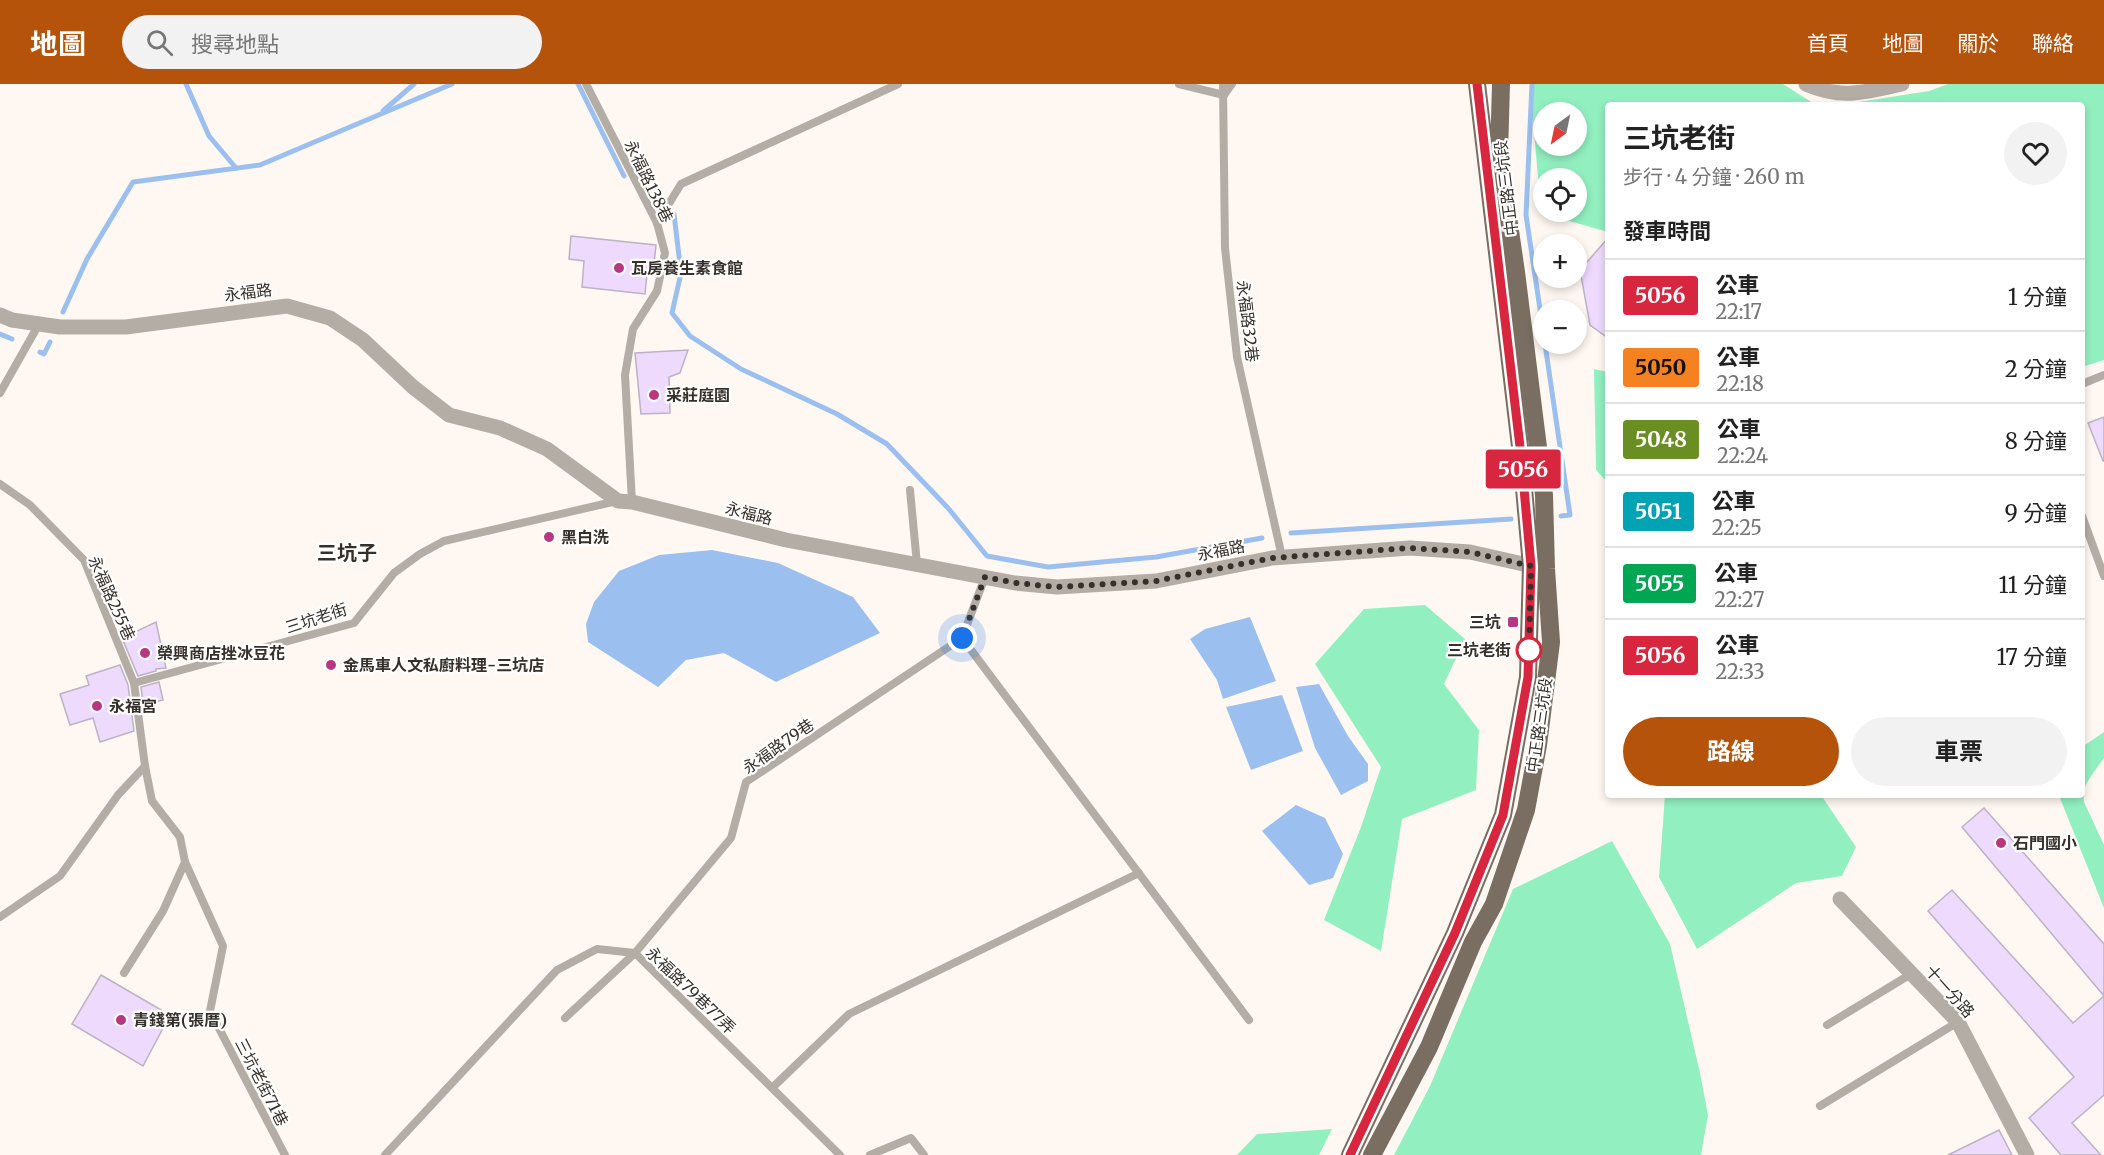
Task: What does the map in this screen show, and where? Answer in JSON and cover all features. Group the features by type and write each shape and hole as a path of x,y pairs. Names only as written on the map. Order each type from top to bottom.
{"main road":[{"name":"中正路三坑段","path":"1372,1155 1429,1047 1473,942 1494,904 1526,810 1538,745 1551,642 1521,455 1477,84"},
{"name":"中正路三坑段","path":"1350,1155 1455,933 1503,815 1528,677 1544,495 1499,155 1501,84"}],"street":[{"path":"1806,84 1818,89 1852,95 1902,84"},
{"name":"永福路","path":"0,315 12,320 60,327 126,327 287,306 330,318 363,340 413,387 448,415 500,428 547,449 625,501 786,540 1016,583 1057,587 1145,582 1282,557 1410,548 1470,552 1539,567"},
{"name":"十一分路","path":"1840,899 1958,1022 2027,1155"}],"lane":[{"name":"永福路138巷","path":"586,84 657,223 665,253 657,291 633,329 625,375 625,501"},
{"path":"657,223 681,183 898,84"},
{"path":"1179,84 1224,95 1232,84"},
{"name":"永福路32巷","path":"1223,84 1226,248 1237,357 1282,557"},
{"path":"0,393 39,324"},
{"path":"2085,383 2104,375"},
{"name":"永福路255巷","path":"0,484 30,505 84,560 135,683"},
{"path":"910,490 917,564"},
{"name":"三坑老街","path":"135,683 354,623 394,573 420,554 444,541 625,501"},
{"path":"2085,524 2104,576"},
{"path":"985,577 962,638 1250,1020"},
{"name":"永福路79巷","path":"565,1018 635,953 731,838 746,782 962,638"},
{"name":"三坑老街71巷","path":"135,683 145,766 152,801 180,837 185,862 223,946 210,1011 285,1155"},
{"path":"0,917 60,876 118,795 145,766"},
{"path":"124,973 163,911 185,862"},
{"path":"772,1088 849,1014 1139,873"},
{"name":"永福路79巷77弄","path":"385,1155 557,970 597,949 635,953 840,1155"},
{"path":"1827,1024 1911,974"},
{"path":"1820,1106 1958,1022"},
{"path":"870,1155 911,1138 924,1155"}],"green space":[{"path":"1530,84 1783,84 1811,102 1605,102 1605,231 1573,222 1587,222 1587,168 1537,168 1536,156 1587,156 1587,102 1533,102 1533,119"},
{"path":"1948,84 2104,84 2104,360 2085,366 2085,102 1858,102 1929,91"},
{"path":"1594,369 1605,371 1605,480 1596,470"},
{"path":"1425,605 1465,639 1444,684 1479,730 1476,790 1402,819 1381,951 1324,920 1361,827 1381,767 1315,664 1364,609"},
{"path":"2104,732 2104,758 2085,786 2085,745"},
{"path":"1665,798 1823,798 1856,847 1842,876 1796,883 1697,949 1659,877"},
{"path":"2060,798 2084,798 2104,845 2104,908"},
{"path":"1612,841 1670,944 1708,1115 1701,1155 1394,1155 1430,1086 1513,889"},
{"path":"1332,1129 1319,1155 1237,1155 1257,1134"}],"water":[{"path":"712,550 778,563 853,597 880,633 776,682 724,653 686,660 658,687 588,642 586,624 594,602 619,571 659,555"},
{"path":"1250,617 1276,681 1223,699 1217,680 1190,639 1205,629"},
{"path":"1319,684 1348,736 1368,764 1368,781 1341,795 1315,748 1296,687"},
{"path":"1282,695 1303,751 1251,770 1226,707"},
{"path":"1296,805 1325,818 1343,854 1333,878 1309,885 1262,831"}],"building":[{"name":"瓦房養生素食館","path":"571,236 656,245 653,275 647,274 645,294 582,287 584,261 569,259"},
{"path":"1605,241 1605,336 1590,325 1583,288 1587,288 1587,262"},
{"name":"采莊庭園","path":"688,350 680,373 669,377 670,413 641,414 635,353"},
{"path":"2104,417 2104,461 2103,461 2088,423"},
{"name":"榮興商店挫冰豆花","path":"156,622 166,668 138,676 122,638"},
{"name":"永福宮","path":"120,665 128,685 134,731 100,742 93,718 70,725 60,694 89,685 86,676"},
{"path":"159,682 163,700 143,705 141,687"},
{"path":"1984,808 2104,944 2104,996 1962,827"},
{"path":"1952,890 2073,1023 2104,996 2104,1095 2072,1123 2101,1155 2061,1155 2029,1118 2074,1077 1928,911"},
{"name":"青錢第(張厝)","path":"101,975 170,1015 143,1066 72,1024"},
{"path":"1999,1130 2012,1155 1948,1155"}],"waterway":[{"path":"186,84 209,136 236,168"},
{"path":"383,111 414,84"},
{"path":"63,312 87,259 133,182 260,165 452,84"},
{"path":"578,84 624,176"},
{"path":"1532,84 1526,215 1539,300"},
{"path":"674,214 681,273 672,313 690,336 741,369 837,414 887,444 948,508 987,556 1048,567 1156,557 1262,538"},
{"path":"0,334 12,339"},
{"path":"40,352 44,354 50,342"},
{"path":"1546,354 1570,515 1561,516"},
{"path":"1291,533 1511,519"}],"bus line":[{"name":"5056","path":"1350,1155 1455,933 1503,815 1528,677 1530,550 1477,84"}],"place":[{"name":"瓦房養生素食館","path":"619,268"},
{"name":"采莊庭園","path":"654,395"},
{"name":"黑白洗","path":"549,537"},
{"name":"三坑","path":"1513,622"},
{"name":"三坑老街","path":"1529,650"},
{"name":"榮興商店挫冰豆花","path":"145,653"},
{"name":"金馬車人文私廚料理-三坑店","path":"331,665"},
{"name":"永福宮","path":"97,706"},
{"name":"石門國小","path":"2001,843"},
{"name":"青錢第(張厝)","path":"121,1020"}],"district":[{"name":"三坑子","path":"347,552"}],"route":[{"path":"962,638 985,577 1057,587 1156,581 1272,558 1410,548 1470,552 1531,566 1529,656 1529,650"}]}
